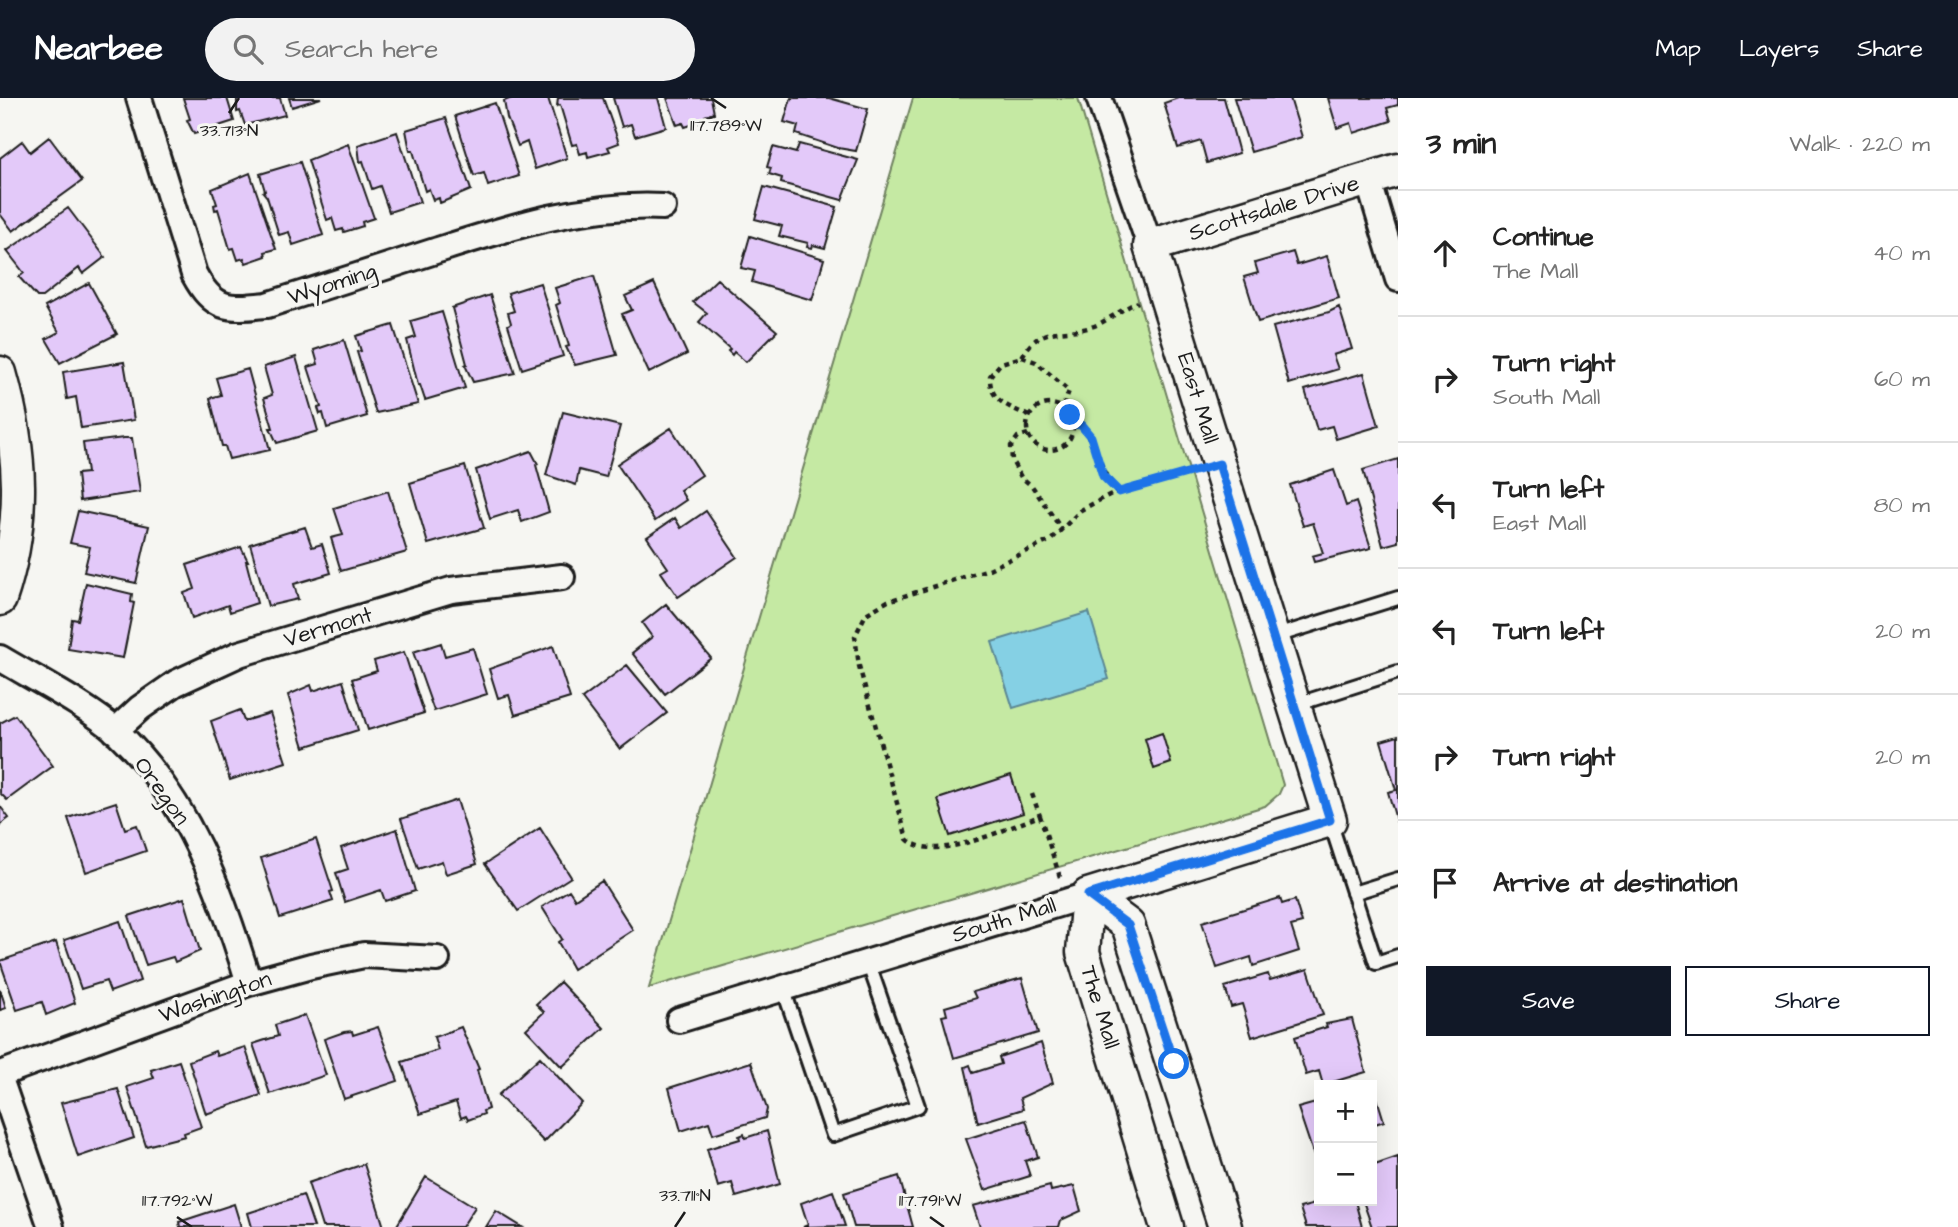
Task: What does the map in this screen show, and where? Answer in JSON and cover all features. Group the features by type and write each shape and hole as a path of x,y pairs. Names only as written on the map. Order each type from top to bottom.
{"street":[{"name":"Wyoming","path":"139,98 194,274 204,293 214,302 235,309 267,305 513,226 623,205 663,207"},
{"name":"East Mall","path":"1099,98 1164,289 1330,820"},
{"name":"Scottsdale Drive","path":"1150,246 1398,170"},
{"path":"1368,179 1398,279"},
{"path":"0,373 13,418 19,468 19,519 10,569 0,599"},
{"name":"Vermont","path":"115,731 140,708 176,683 239,654 451,590 562,577"},
{"name":"Oregon","path":"0,658 115,731 154,775 199,845 222,897 249,983"},
{"name":"South Mall","path":"679,1020 1330,820"},
{"path":"1078,898 1128,925 1225,1227"},
{"name":"The Mall","path":"1078,898 1083,951 1167,1227"},
{"name":"Washington","path":"0,1077 249,983 364,956 437,959"},
{"path":"0,1077 51,1227"}],"lane":[{"path":"1273,638 1398,598"},
{"path":"1294,705 1398,671"},
{"path":"1330,820 1376,963 1398,956"},
{"path":"1353,893 1398,878"},
{"path":"783,988 833,1135 918,1106 868,962"}],"path":[{"path":"1022,357 1031,340 1043,334 1097,324 1164,289"},
{"path":"1029,416 998,402 990,388 990,376 1001,363 1022,357 1036,362 1069,391 1063,407"},
{"path":"1050,402 1063,407 1073,424 1073,433 1067,443 1055,450 1039,448 1026,428 1029,416 1039,405 1050,402"},
{"path":"1073,424 1081,425 1091,437 1103,476 1119,492"},
{"path":"1028,434 1018,437 1011,446 1012,461 1062,530"},
{"path":"1040,816 941,850 916,847 907,839 859,666 855,636 866,614 888,601 983,574 1051,540 1081,510 1119,492 1219,464"},
{"path":"1032,794 1078,898"}],"green space":[{"path":"913,98 1078,98 1283,785 1279,794 1265,806 649,988"}],"water":[{"path":"1089,612 1109,679 1013,708 992,642"}],"building":[{"path":"183,98 227,98 234,121 194,134 187,120 190,119"},
{"path":"237,98 280,98 285,115 245,125 240,111 237,112"},
{"path":"289,98 321,98 292,107"},
{"path":"512,98 548,98 567,158 535,169 527,142 518,146 507,118 504,101"},
{"path":"558,98 603,98 619,143 608,147 610,151 588,157 587,152 580,154 577,144 572,145 560,105 557,106"},
{"path":"613,98 658,98 666,127 635,136 631,124 622,127"},
{"path":"667,98 711,98 714,113 705,116 706,120 685,127 683,123 677,125"},
{"path":"791,98 829,98 868,109 856,151 796,134 798,126 784,122"},
{"path":"1178,98 1224,98 1239,153 1207,163 1201,141 1178,148 1164,103"},
{"path":"1234,98 1290,98 1302,137 1251,152"},
{"path":"1328,98 1398,98 1398,105 1387,108 1391,121 1354,133 1351,123 1337,128"},
{"path":"495,103 519,176 488,186 484,173 474,176 455,116"},
{"path":"446,118 471,190 440,203 439,198 433,200 429,189 425,191 413,151 410,151 406,130"},
{"path":"397,132 420,202 389,212 380,186 372,189 363,161 360,162 358,145"},
{"path":"49,137 82,181 13,231 0,214 0,158 22,141 30,152"},
{"path":"348,144 374,218 362,222 363,226 344,232 343,229 336,231 332,218 327,220 308,160"},
{"path":"799,144 858,160 842,200 781,183 782,178 769,174 771,168 767,167 773,147 796,153"},
{"path":"300,162 323,235 293,245 289,232 279,235 263,192 265,191 260,174"},
{"path":"250,173 276,249 265,252 266,256 246,263 244,258 238,260 234,248 230,249 218,209 215,210 214,205 217,204 212,189"},
{"path":"764,187 837,207 825,248 813,245 812,248 807,247 808,243 779,236 782,226 755,219"},
{"path":"68,208 105,257 83,274 79,268 42,297 37,297 19,277 24,273 7,251"},
{"path":"750,236 824,259 812,300 752,282 755,271 741,268"},
{"path":"1293,252 1297,265 1327,256 1339,298 1258,322 1244,277 1258,273 1255,263"},
{"path":"594,276 617,355 575,365 566,347 569,346 556,305 560,303 555,288"},
{"path":"717,279 777,331 746,362 734,352 732,355 728,351 730,349 699,322 707,313 693,302"},
{"path":"89,283 117,334 60,363 46,339 59,332 45,307"},
{"path":"540,283 563,356 522,369 508,325 511,323 508,313 514,311 508,293"},
{"path":"654,283 687,354 649,373 622,314 632,310 625,296"},
{"path":"490,295 515,373 473,382 465,365 467,364 452,308"},
{"path":"1339,307 1352,349 1333,355 1338,369 1289,384 1273,327"},
{"path":"442,312 465,388 425,400 418,385 407,340 416,337 411,321"},
{"path":"393,325 418,404 376,413 357,352 361,351 356,336"},
{"path":"344,340 367,416 327,428 323,413 320,414 318,408 321,407 308,367 318,364 314,350"},
{"path":"296,357 318,431 277,443 270,428 273,428 264,398 272,395 264,367"},
{"path":"124,362 134,420 81,428 76,397 67,399 63,372"},
{"path":"248,369 270,450 229,459 225,446 222,446 210,398 221,395 216,378"},
{"path":"1364,373 1379,426 1336,439 1332,426 1317,430 1305,390"},
{"path":"563,412 620,426 606,477 579,470 576,485 546,475"},
{"path":"671,428 702,475 680,490 686,500 655,521 617,464"},
{"path":"132,438 140,492 80,501 77,474 87,473 83,443"},
{"path":"531,451 538,464 536,465 549,512 522,522 518,510 490,519 476,470"},
{"path":"1398,459 1398,542 1383,546 1363,470"},
{"path":"465,466 484,528 428,544 410,483"},
{"path":"1334,470 1346,506 1356,502 1371,548 1314,562 1312,556 1323,553 1313,523 1303,526 1290,485"},
{"path":"388,491 407,552 341,571 331,538 343,535 334,508"},
{"path":"78,511 149,526 136,583 84,572 90,547 70,543"},
{"path":"706,511 737,557 678,597 661,572 668,568 647,537 675,518 681,528"},
{"path":"305,527 312,547 322,544 331,573 294,584 298,599 268,606 250,544"},
{"path":"241,547 248,561 257,603 230,612 228,605 192,618 184,593 195,589 187,565"},
{"path":"86,583 132,594 131,602 134,603 123,658 68,649 72,619 78,620"},
{"path":"666,604 711,658 665,694 632,653 652,637 642,623"},
{"path":"441,643 445,656 473,648 487,694 434,711 413,652"},
{"path":"553,646 570,698 515,715 509,695 498,698 489,669"},
{"path":"404,652 424,713 368,730 352,679 377,671 374,661"},
{"path":"627,665 667,713 620,749 582,699"},
{"path":"343,681 358,730 304,747 288,695 311,685 313,691"},
{"path":"240,710 244,721 270,713 286,762 230,780 211,721"},
{"path":"15,715 53,766 7,800 0,793 0,723"},
{"path":"1162,733 1171,763 1154,769 1145,739"},
{"path":"1398,736 1397,823 1388,792 1396,790 1381,741"},
{"path":"1011,775 1023,813 950,836 938,799"},
{"path":"457,800 477,864 446,874 442,861 418,869 401,819"},
{"path":"116,802 125,829 137,825 146,851 86,872 68,818"},
{"path":"0,806 9,818 0,825"},
{"path":"540,828 571,877 518,911 485,864"},
{"path":"397,829 415,891 385,901 381,890 345,902 336,873 348,869 341,848"},
{"path":"316,839 333,891 330,892 333,901 280,918 261,858"},
{"path":"602,881 633,930 573,969 558,942 562,939 542,907 569,890 575,899"},
{"path":"184,898 200,951 175,962 173,957 146,965 129,916"},
{"path":"1280,898 1282,904 1295,900 1302,923 1291,926 1299,951 1253,966 1251,957 1217,968 1202,922"},
{"path":"120,921 140,981 110,992 106,981 81,989 64,940"},
{"path":"56,942 75,1003 46,1015 42,1002 17,1010 0,961"},
{"path":"1308,969 1323,1015 1252,1037 1242,1004 1231,1007 1225,987 1268,974 1270,980"},
{"path":"1022,978 1038,1033 954,1058 942,1016 947,1015 945,1007 976,998 973,992"},
{"path":"560,982 604,1028 562,1067 526,1029 544,1012 536,1004"},
{"path":"0,989 6,1008 0,1010"},
{"path":"305,1015 326,1075 270,1094 253,1044 278,1036 275,1025"},
{"path":"1352,1019 1366,1072 1340,1080 1322,1080 1319,1071 1306,1075 1295,1037 1327,1027 1326,1024"},
{"path":"378,1027 398,1081 344,1099 324,1039 344,1032 352,1031 353,1035"},
{"path":"461,1027 479,1069 477,1070 488,1109 483,1111 484,1114 468,1120 466,1116 461,1118 456,1102 420,1114 402,1062 438,1050 434,1037"},
{"path":"1041,1043 1053,1083 1020,1098 1023,1109 978,1123 965,1067 970,1065 973,1073 1001,1064 999,1057"},
{"path":"245,1047 261,1095 206,1114 189,1061 215,1051 217,1056"},
{"path":"540,1057 582,1103 544,1142 498,1095"},
{"path":"179,1061 201,1127 184,1133 185,1136 146,1146 127,1087 154,1078 151,1070"},
{"path":"751,1062 767,1109 765,1118 713,1134 709,1122 681,1131 669,1088"},
{"path":"118,1089 134,1138 78,1157 61,1103"},
{"path":"1377,1098 1384,1121 1377,1123"},
{"path":"1314,1103 1314,1156 1298,1108"},
{"path":"1026,1120 1038,1157 1025,1161 1030,1176 985,1190 966,1139"},
{"path":"767,1131 780,1184 736,1197 732,1183 718,1187 707,1149 740,1139 739,1136 744,1134 745,1138"},
{"path":"1398,1157 1398,1227 1372,1227 1365,1206 1377,1206 1377,1164"},
{"path":"364,1164 384,1227 322,1227 308,1183"},
{"path":"899,1176 913,1227 854,1227 844,1193"},
{"path":"426,1177 475,1207 462,1227 396,1227"},
{"path":"1050,1186 1051,1191 1074,1186 1081,1211 1061,1220 1059,1227 980,1227 973,1206"},
{"path":"833,1191 845,1226 803,1227 808,1225 801,1203"},
{"path":"303,1195 314,1227 252,1227 248,1213"},
{"path":"234,1204 241,1227 180,1227 179,1222"},
{"path":"1314,1204 1356,1206 1362,1227 1306,1227 1300,1208"},
{"path":"496,1211 522,1227 486,1227"}],"route":[{"path":"1070,415 1073,424 1081,425 1091,437 1103,476 1119,492 1219,464 1330,820 1088,895 1128,925 1174,1064"}]}
